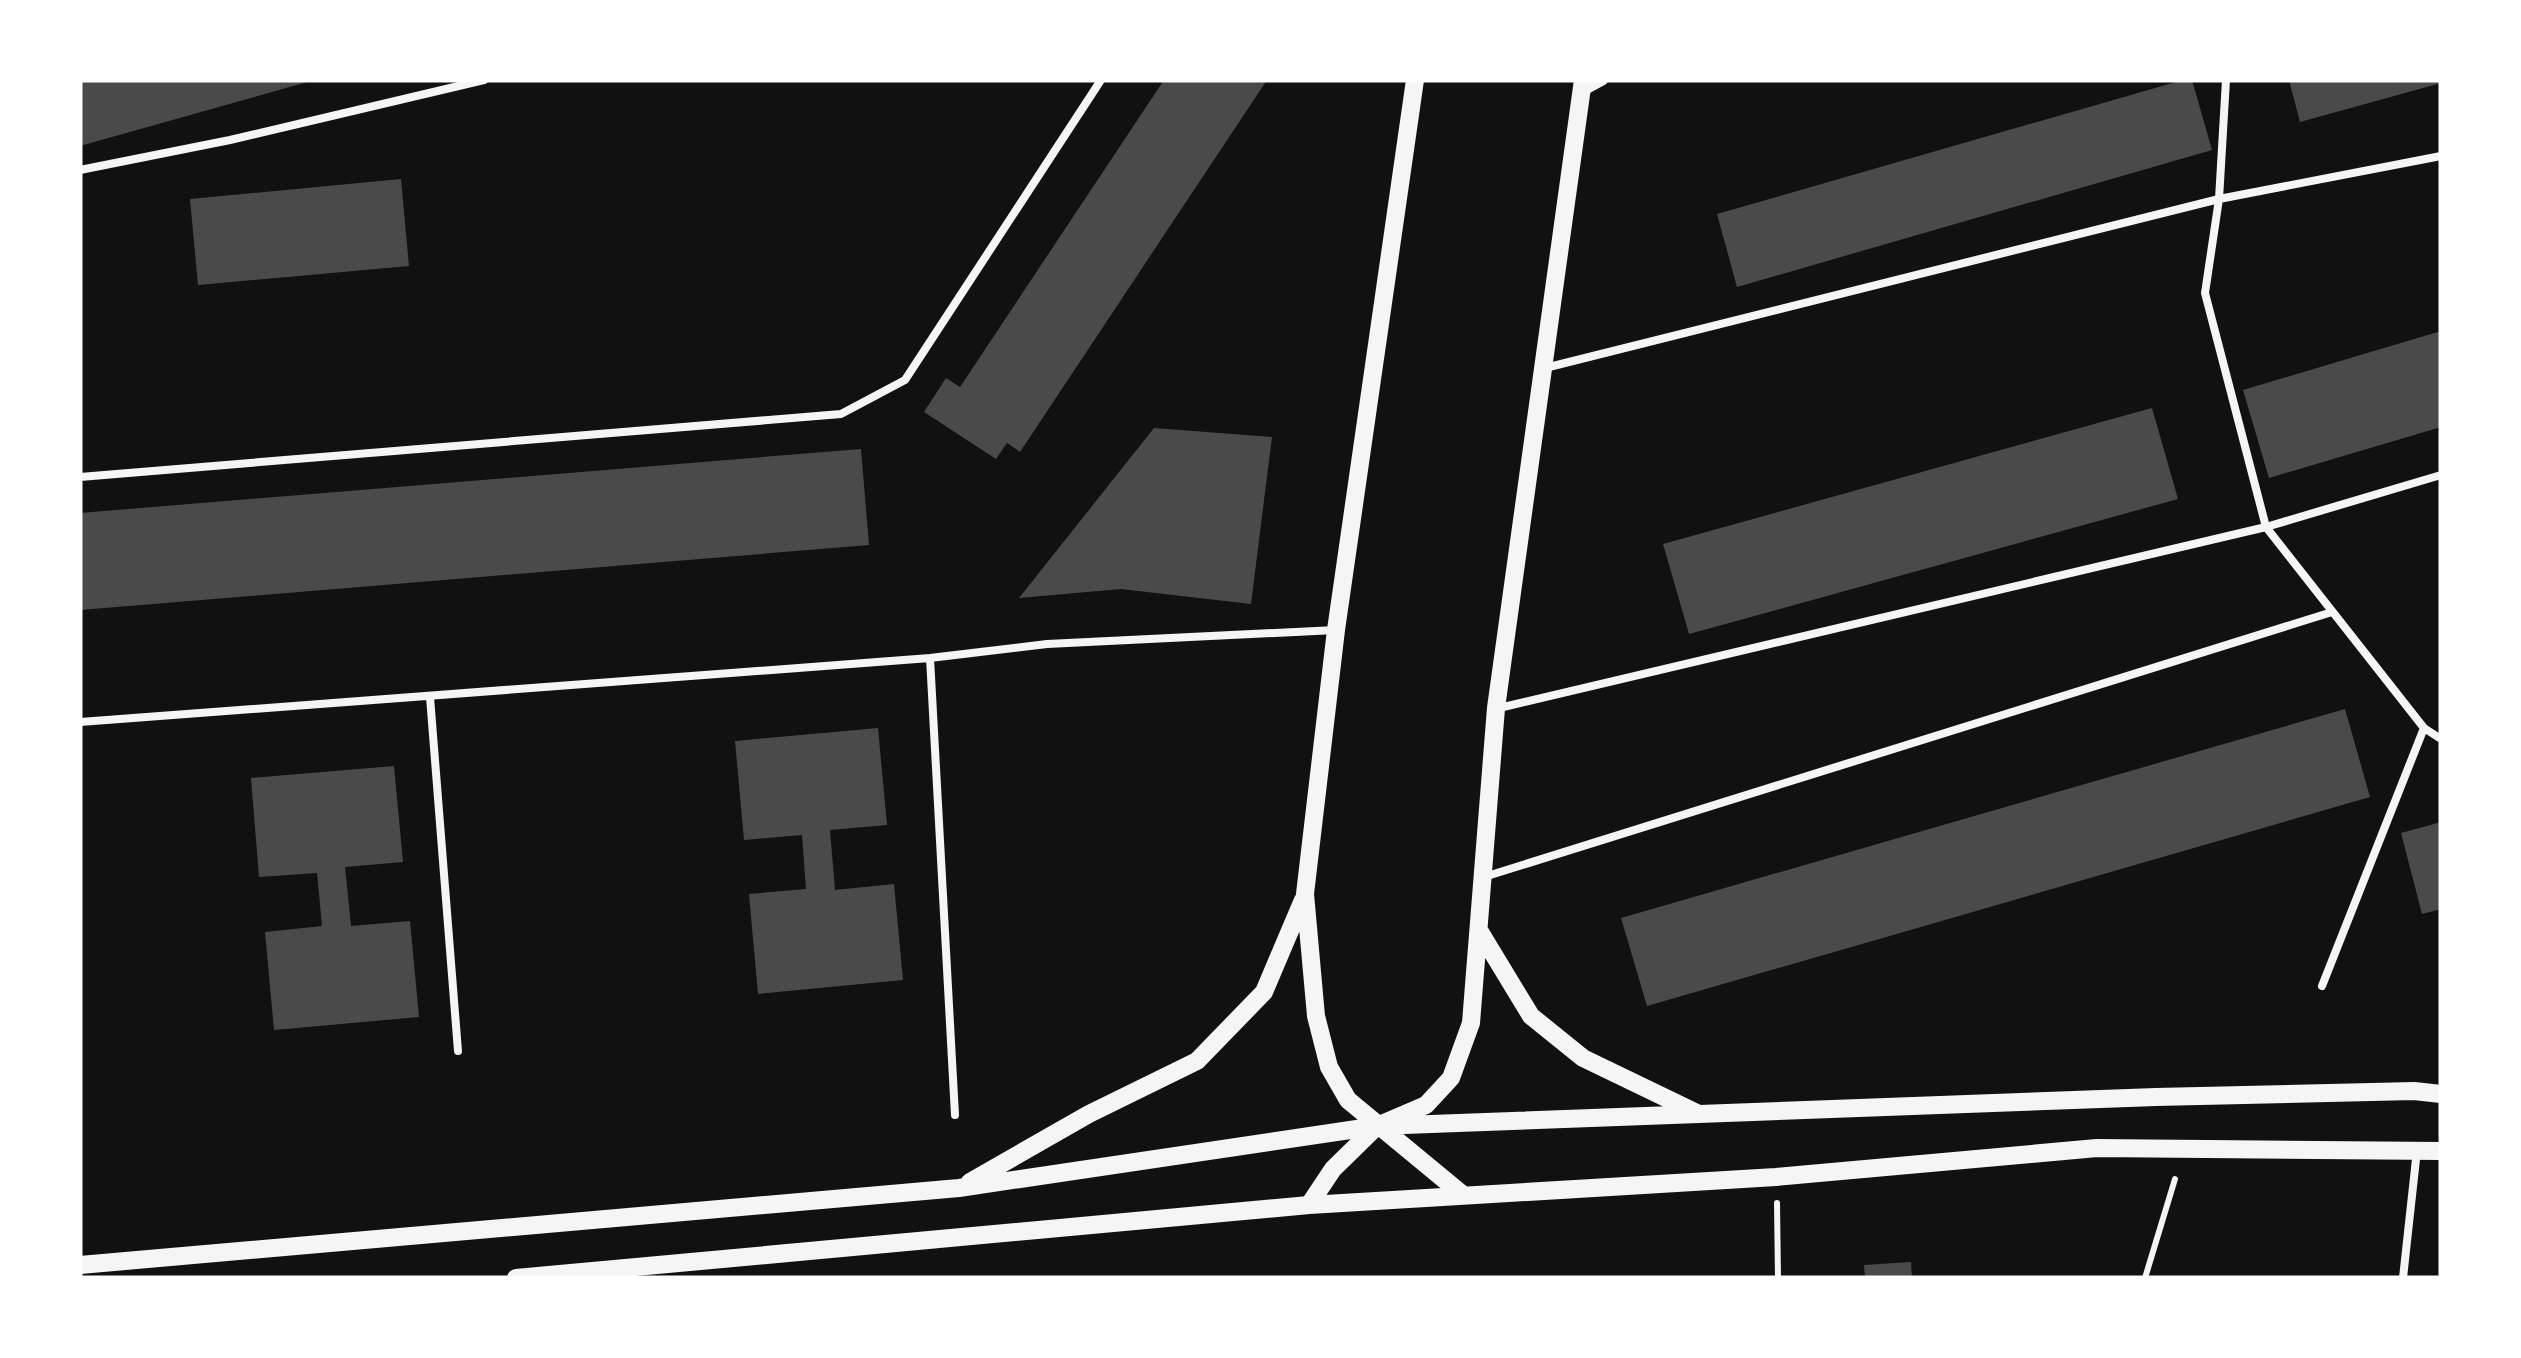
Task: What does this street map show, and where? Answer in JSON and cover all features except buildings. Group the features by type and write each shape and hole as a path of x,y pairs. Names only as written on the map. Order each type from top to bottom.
{"street":[{"path":"1414,80 1336,630 1305,894 1316,1016 1329,1067 1348,1100 1462,1195"},
{"path":"1309,1205 1333,1170 1377,1126 1426,1105 1451,1078 1471,1023 1496,708 1582,86 1602,80"},
{"path":"959,1188 1089,1114 1197,1061 1264,992 1305,894"},
{"path":"1480,932 1531,1016 1583,1058 1702,1115"},
{"path":"80,1265 959,1188 1377,1126 2156,1097 2414,1091 2441,1094"},
{"path":"516,1278 1309,1205 1776,1177 2098,1148 2441,1151"}],"lane":[{"path":"80,170 230,140 484,80"},
{"path":"80,478 841,414 904,380 1102,80"},
{"path":"2226,80 2219,199 2205,293 2266,527 2424,728 2441,740"},
{"path":"1544,368 2219,199 2441,156"},
{"path":"1496,708 2266,527 2441,475"},
{"path":"1484,877 2332,612"},
{"path":"80,722 930,658 1047,644 1336,630"},
{"path":"930,658 954,1115"},
{"path":"430,696 458,1051"},
{"path":"2322,986 2424,728"},
{"path":"2403,1278 2416,1150"}],"path":[{"path":"2145,1278 2184,1149"},
{"path":"1776,1177 1778,1278"}]}
